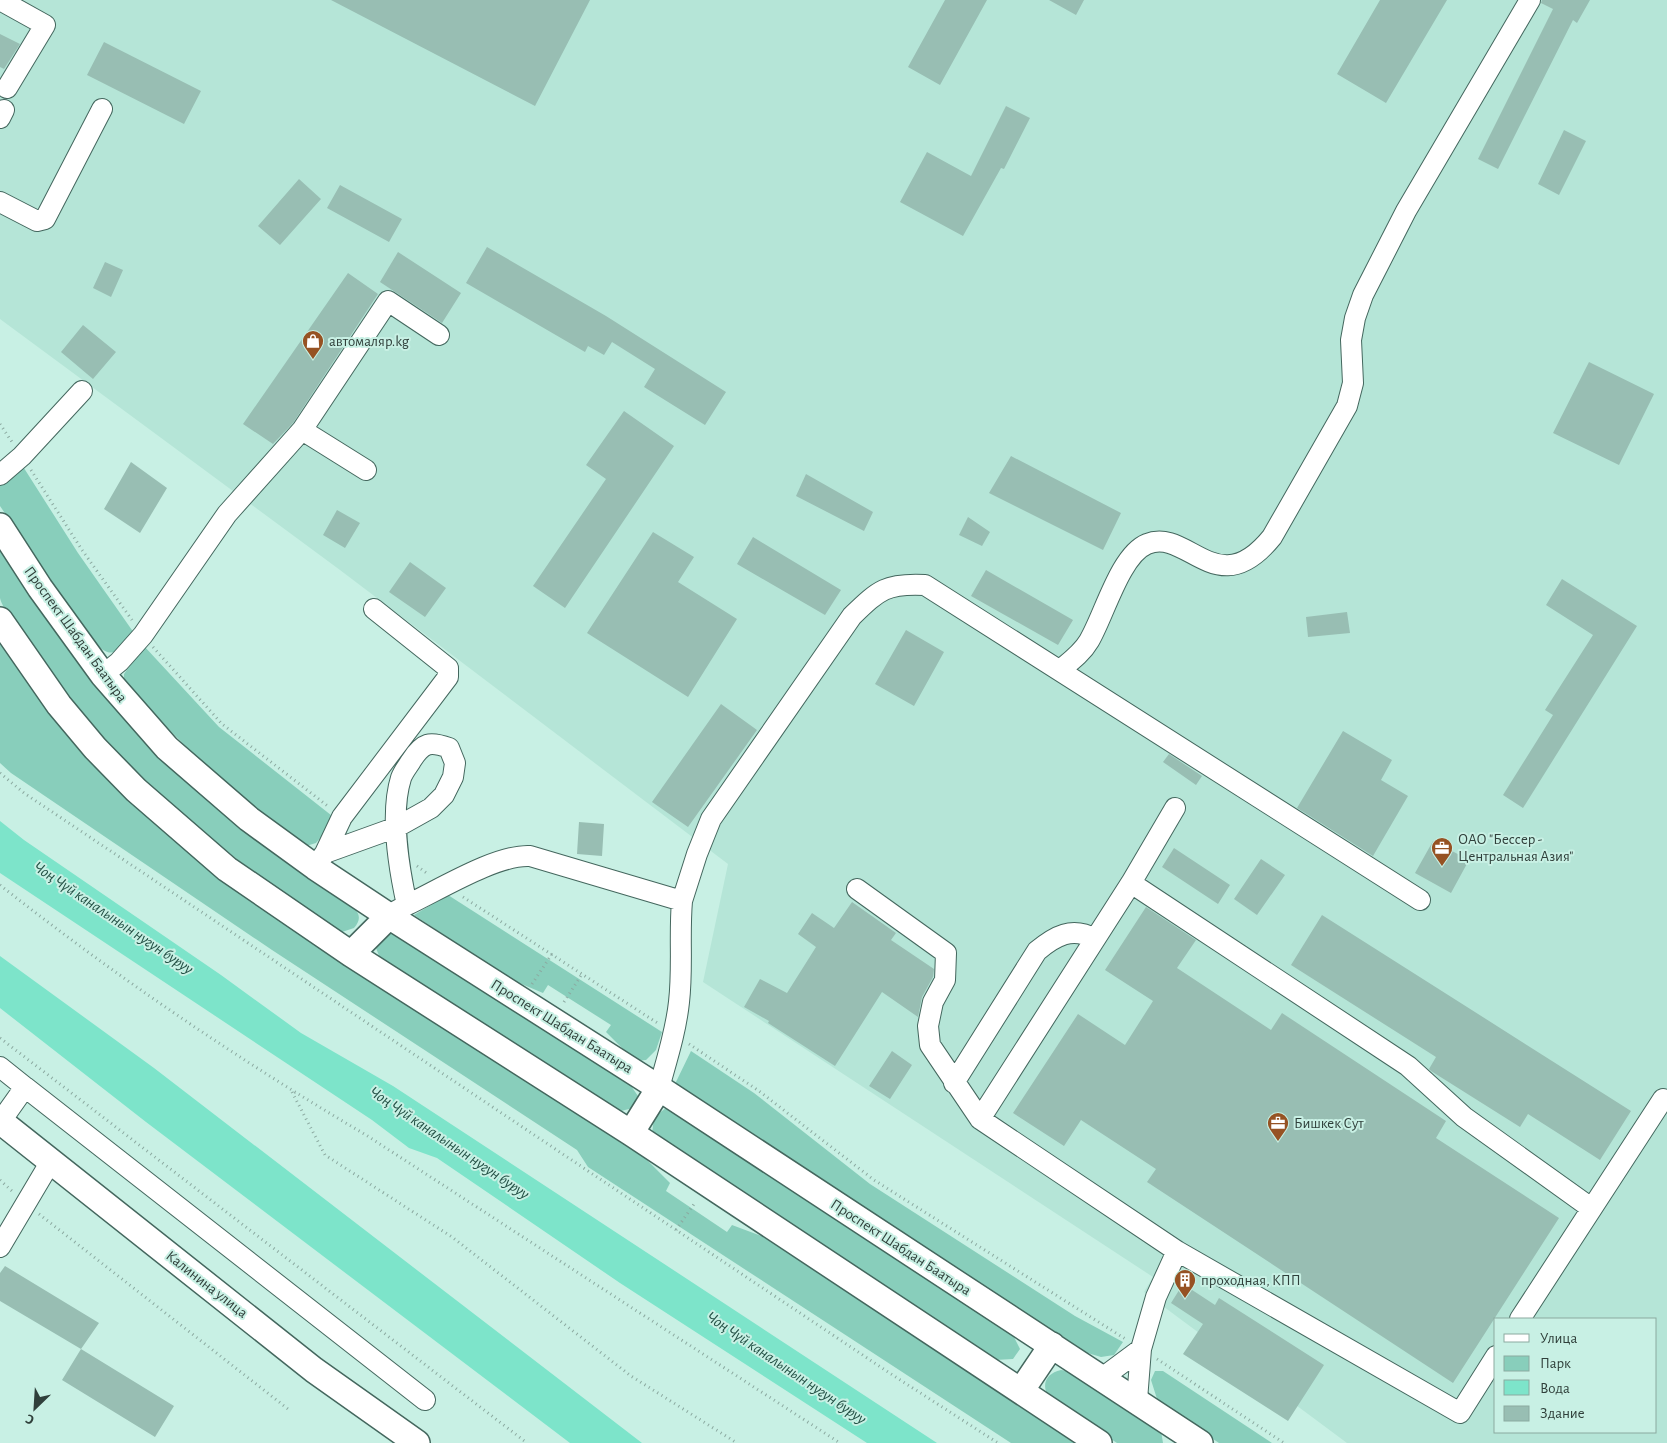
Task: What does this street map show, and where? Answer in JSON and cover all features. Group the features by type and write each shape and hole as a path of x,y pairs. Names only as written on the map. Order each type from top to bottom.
{"main road":[{"name":"Проспект Шабдан Баатыра","path":"0,526 40,588 103,676 168,748 249,819 320,860 398,910 659,1088 1137,1400 1187,1439"},
{"path":"0,620 59,705 136,790 227,869 351,954 631,1133 1099,1443"},
{"path":"351,954 398,910"},
{"path":"631,1133 659,1088"},
{"name":"Калинина улица","path":"0,1121 314,1370 417,1443"},
{"path":"1021,1391 1052,1345"}],"lane":[{"path":"0,0 45,25 7,88"},
{"path":"1060,670 1080,653 1089,640 1124,569 1135,552 1148,544 1160,542 1218,564 1233,565 1248,561 1261,551 1272,537 1347,406 1353,384 1351,340 1355,318 1363,295 1406,211 1530,0"},
{"path":"0,202 36,221 45,220 102,109"},
{"path":"103,676 119,662 143,635 227,514 302,430 388,301 438,335"},
{"path":"0,475 22,456 82,391"},
{"path":"302,430 366,470"},
{"path":"659,1088 674,1034 679,1001 679,937 682,901 697,854 711,819 852,616 876,593 891,586 925,585 1420,900"},
{"path":"320,860 342,816 448,677 448,668 374,609"},
{"path":"980,1119 1131,883 1175,808"},
{"path":"320,860 397,827 400,855 398,910 507,858 530,856 682,901"},
{"path":"1131,883 1408,1066 1464,1117 1591,1208"},
{"path":"857,889 946,953 945,980 933,1002 928,1026 930,1045 980,1119 1177,1251 1460,1412 1494,1359"},
{"path":"954,1083 1036,951 1051,940 1068,933 1084,933 1095,939"},
{"path":"0,1067 425,1400"},
{"path":"0,1121 25,1087"},
{"path":"1521,1318 1663,1099"},
{"path":"0,1247 51,1161"},
{"path":"1137,1400 1141,1349 1156,1297 1177,1251"},
{"path":"1102,1378 1141,1349"}],"path":[{"path":"0,424 82,550 143,635 222,724 342,816"},
{"path":"0,774 32,798 676,1230 998,1443"},
{"path":"400,855 759,1091 874,1180 1141,1349 1284,1443"},
{"path":"0,885 41,918 126,978 292,1091 366,1135 840,1443"},
{"path":"532,984 552,954"},
{"path":"564,1002 582,974"},
{"path":"0,1038 527,1443"},
{"path":"292,1091 325,1155 452,1237 631,1376 738,1443"},
{"path":"0,1180 26,1204 288,1409"},
{"path":"676,1230 694,1204"}],"shaded area":[{"path":"0,0 1667,0 1667,1443 1347,1443 1144,1292 1153,1277 703,982 728,864 340,570 0,319"}],"green space":[{"path":"22,465 78,553 134,633 118,650 114,652 104,651 91,639 0,506 0,484"},
{"path":"0,544 71,650 96,683 151,747 181,777 230,819 354,908 359,918 354,928 342,932 333,929 289,898 206,835 132,767 63,689 13,622 0,598"},
{"path":"0,640 127,797 229,886 338,961 639,1152 670,1183 666,1191 727,1232 732,1225 764,1237 1075,1443 1011,1443 588,1167 577,1150 272,950 11,773 0,763"},
{"path":"144,646 219,727 336,819 316,843 306,846 233,789 166,727 124,681 124,674"},
{"path":"448,895 662,1032 656,1050 646,1060 635,1061 606,1032 611,1025 548,985 543,993 512,980 414,915"},
{"path":"390,933 397,934 629,1083 638,1096 633,1108 621,1111 614,1109 381,961 376,948 379,941"},
{"path":"691,1051 754,1093 870,1184 1075,1316 1123,1342 1114,1355 1101,1357 1081,1351 675,1084"},
{"path":"666,1108 1013,1335 1020,1349 1013,1359 995,1360 652,1134 654,1117"},
{"path":"1061,1370 1067,1371 1161,1431 1163,1443 1117,1443 1050,1398 1045,1389 1046,1381 1052,1374"},
{"path":"1155,1371 1163,1371 1272,1443 1219,1443 1158,1402 1151,1380"}],"water":[{"name":"Чоң Чүй каналынын нугун буруу","path":"0,821 24,840 221,975 301,1033 393,1086 937,1443 867,1443 620,1283 437,1158 409,1148 372,1120 0,873"},
{"path":"0,956 154,1068 642,1443 570,1443 146,1122 0,1008"}],"building":[{"path":"331,0 590,0 535,106"},
{"path":"945,0 987,0 940,85 908,67"},
{"path":"1049,0 1084,0 1076,15"},
{"path":"1380,0 1447,0 1386,103 1337,74"},
{"path":"1542,0 1590,0 1577,23 1573,20 1498,169 1478,159 1553,9 1541,3"},
{"path":"0,34 20,44 4,69 0,67"},
{"path":"104,42 201,91 184,124 87,75"},
{"path":"1006,106 1030,118 1004,169 1001,168 963,236 900,202 927,152 971,176"},
{"path":"1564,130 1586,141 1559,195 1538,184"},
{"path":"299,179 321,199 280,245 258,226"},
{"path":"340,185 402,219 389,242 327,208"},
{"path":"487,247 606,316 726,392 705,425 644,387 655,369 612,342 604,355 588,346 585,352 466,283"},
{"path":"398,252 461,293 442,323 380,282"},
{"path":"105,262 123,270 111,297 93,288"},
{"name":"автомаляр.kg","path":"348,273 378,294 293,423 273,444 243,424"},
{"path":"83,325 116,352 93,379 61,352"},
{"path":"1589,362 1654,394 1619,465 1553,433"},
{"path":"624,411 674,446 565,608 533,586 606,479 586,465"},
{"path":"1011,456 1121,513 1103,550 989,493"},
{"path":"131,462 167,488 140,533 104,509"},
{"path":"806,474 873,512 864,531 796,496"},
{"path":"337,510 360,523 345,548 323,535"},
{"path":"968,517 990,532 982,546 959,535"},
{"path":"653,532 694,557 678,582 737,619 688,697 587,633"},
{"path":"753,537 841,590 825,615 737,564"},
{"path":"410,562 446,588 425,617 389,592"},
{"path":"986,570 1073,620 1058,645 971,596"},
{"path":"1562,579 1637,626 1523,808 1503,795 1553,715 1545,710 1593,635 1546,605"},
{"path":"1347,612 1350,633 1308,637 1306,617"},
{"path":"906,630 944,652 914,706 875,684"},
{"path":"721,704 757,730 688,827 652,802"},
{"path":"1343,731 1392,760 1381,780 1408,796 1373,856 1297,808"},
{"path":"1169,754 1202,776 1196,785 1163,762"},
{"path":"579,822 604,824 602,856 577,854"},
{"name":"ОАО \"Бессер - Центральная Азия\"","path":"1433,841 1469,860 1451,893 1415,873"},
{"path":"1174,848 1230,885 1218,904 1162,867"},
{"path":"1261,859 1285,875 1257,915 1234,899"},
{"path":"852,902 896,933 891,940 934,969 933,977 922,997 918,1017 882,992 835,1066 768,1023 769,1021 744,1007 760,979 787,993 816,947 798,934 812,913 834,928"},
{"name":"Бишкек Сут","path":"1146,907 1196,940 1177,968 1271,1030 1282,1013 1446,1121 1436,1138 1559,1218 1453,1383 1147,1182 1156,1169 1081,1120 1064,1146 1013,1113 1078,1014 1125,1045 1153,1001 1105,970"},
{"path":"1322,915 1631,1111 1600,1160 1528,1114 1520,1127 1431,1071 1429,1069 1436,1057 1291,965"},
{"path":"892,1051 912,1065 890,1099 869,1086"},
{"path":"5,1266 99,1323 81,1349 0,1301 0,1273"},
{"path":"1183,1284 1215,1305 1219,1298 1324,1365 1288,1421 1183,1354 1203,1324 1171,1303"},
{"path":"81,1349 174,1406 155,1437 62,1380"}],"place":[{"name":"автомаляр.kg","path":"313,360"},
{"name":"ОАО \"Бессер - Центральная Азия\"","path":"1442,867"},
{"name":"Бишкек Сут","path":"1278,1142"},
{"name":"проходная, КПП","path":"1185,1299"}]}
